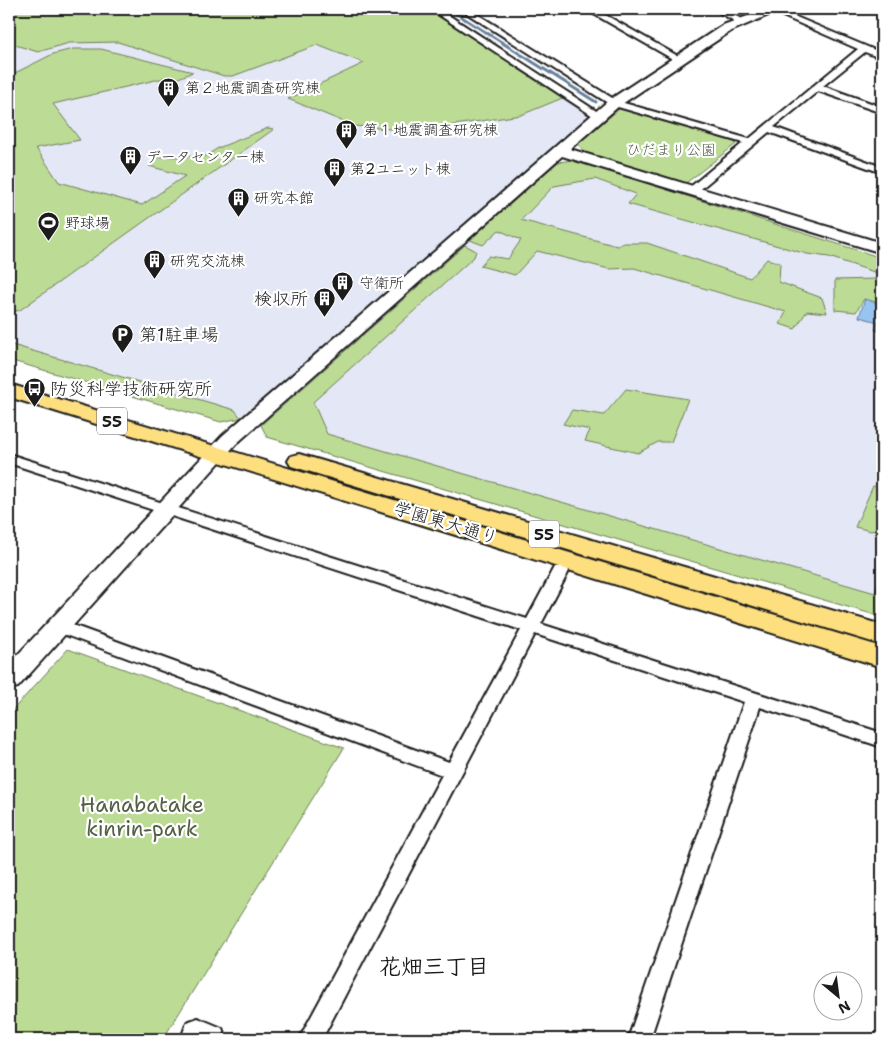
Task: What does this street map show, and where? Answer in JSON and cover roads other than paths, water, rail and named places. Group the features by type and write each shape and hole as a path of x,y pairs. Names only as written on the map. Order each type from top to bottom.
{"main road":[{"name":"学園東大通り","path":"9,373 222,447 882,657"},
{"name":"学園東大通り","path":"9,390 222,447 882,635"}],"street":[{"path":"434,9 599,116"},
{"path":"464,9 614,103 750,142"},
{"path":"589,9 679,59"},
{"path":"717,9 741,21"},
{"path":"9,680 222,447 614,103 679,59 741,21 775,9 882,56"},
{"path":"693,190 864,48"},
{"path":"816,88 882,110"},
{"path":"767,128 882,170"},
{"path":"561,151 882,248"},
{"path":"9,458 882,740"},
{"path":"310,1039 452,770 561,571"},
{"path":"58,626 452,770"},
{"path":"639,1039 754,699"}],"water":[{"path":"865,299 882,305 882,332 875,330 878,322 859,317"}],"waterway":[{"path":"449,9 596,102"}],"place":[{"name":"第２地震調査研究棟","path":"169,107"},
{"name":"第１地震調査研究棟","path":"347,149"},
{"name":"データセンター棟","path":"130,176"},
{"name":"第2ユニット棟","path":"334,188"},
{"name":"研究本館","path":"238,217"},
{"name":"野球場","path":"49,242"},
{"name":"研究交流棟","path":"154,280"},
{"name":"守衛所","path":"343,302"},
{"name":"検収所","path":"324,318"},
{"name":"第1駐車場","path":"123,354"},
{"name":"防災科学技術研究所","path":"34,408"}],"district":[{"name":"花畑三丁目","path":"434,966"}],"park label":[{"name":"ひだまり公園","path":"671,150"},
{"name":"Hanabatake kinrin-park","path":"142,817"}]}
